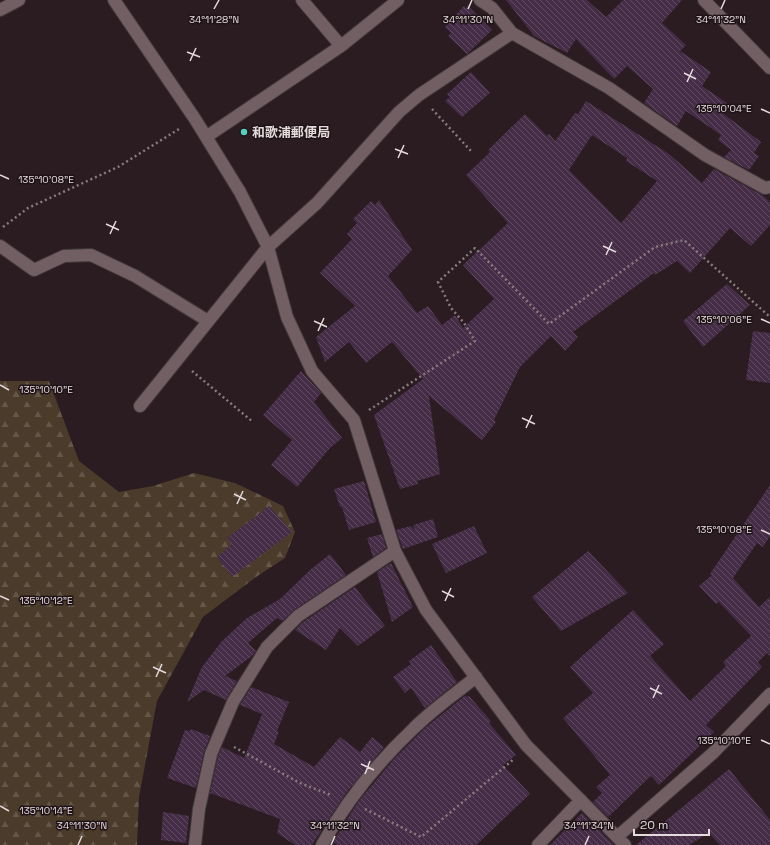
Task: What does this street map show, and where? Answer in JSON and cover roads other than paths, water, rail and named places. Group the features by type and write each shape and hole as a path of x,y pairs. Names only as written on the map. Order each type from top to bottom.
{"street":[{"path":"0,10 19,0"},
{"path":"114,0 195,119 240,192 268,247 287,317 312,371 354,420 395,551 426,610 526,745 621,841 713,753 770,694"},
{"path":"302,0 341,46"},
{"path":"206,137 341,46 398,0"},
{"path":"480,0 492,8 512,33 609,88 705,155 765,188 770,187"},
{"path":"704,0 767,62"},
{"path":"140,406 268,247 317,203 399,112 419,95 512,33"},
{"path":"0,246 34,270 64,256 91,255 135,276 208,321"},
{"path":"195,845 199,809 211,754 233,702 266,647 298,616 395,551"},
{"path":"322,845 339,815 366,780 415,727 476,677"},
{"path":"538,845 581,800"}],"place":[{"name":"和歌浦郵便局","path":"244,132"}]}
